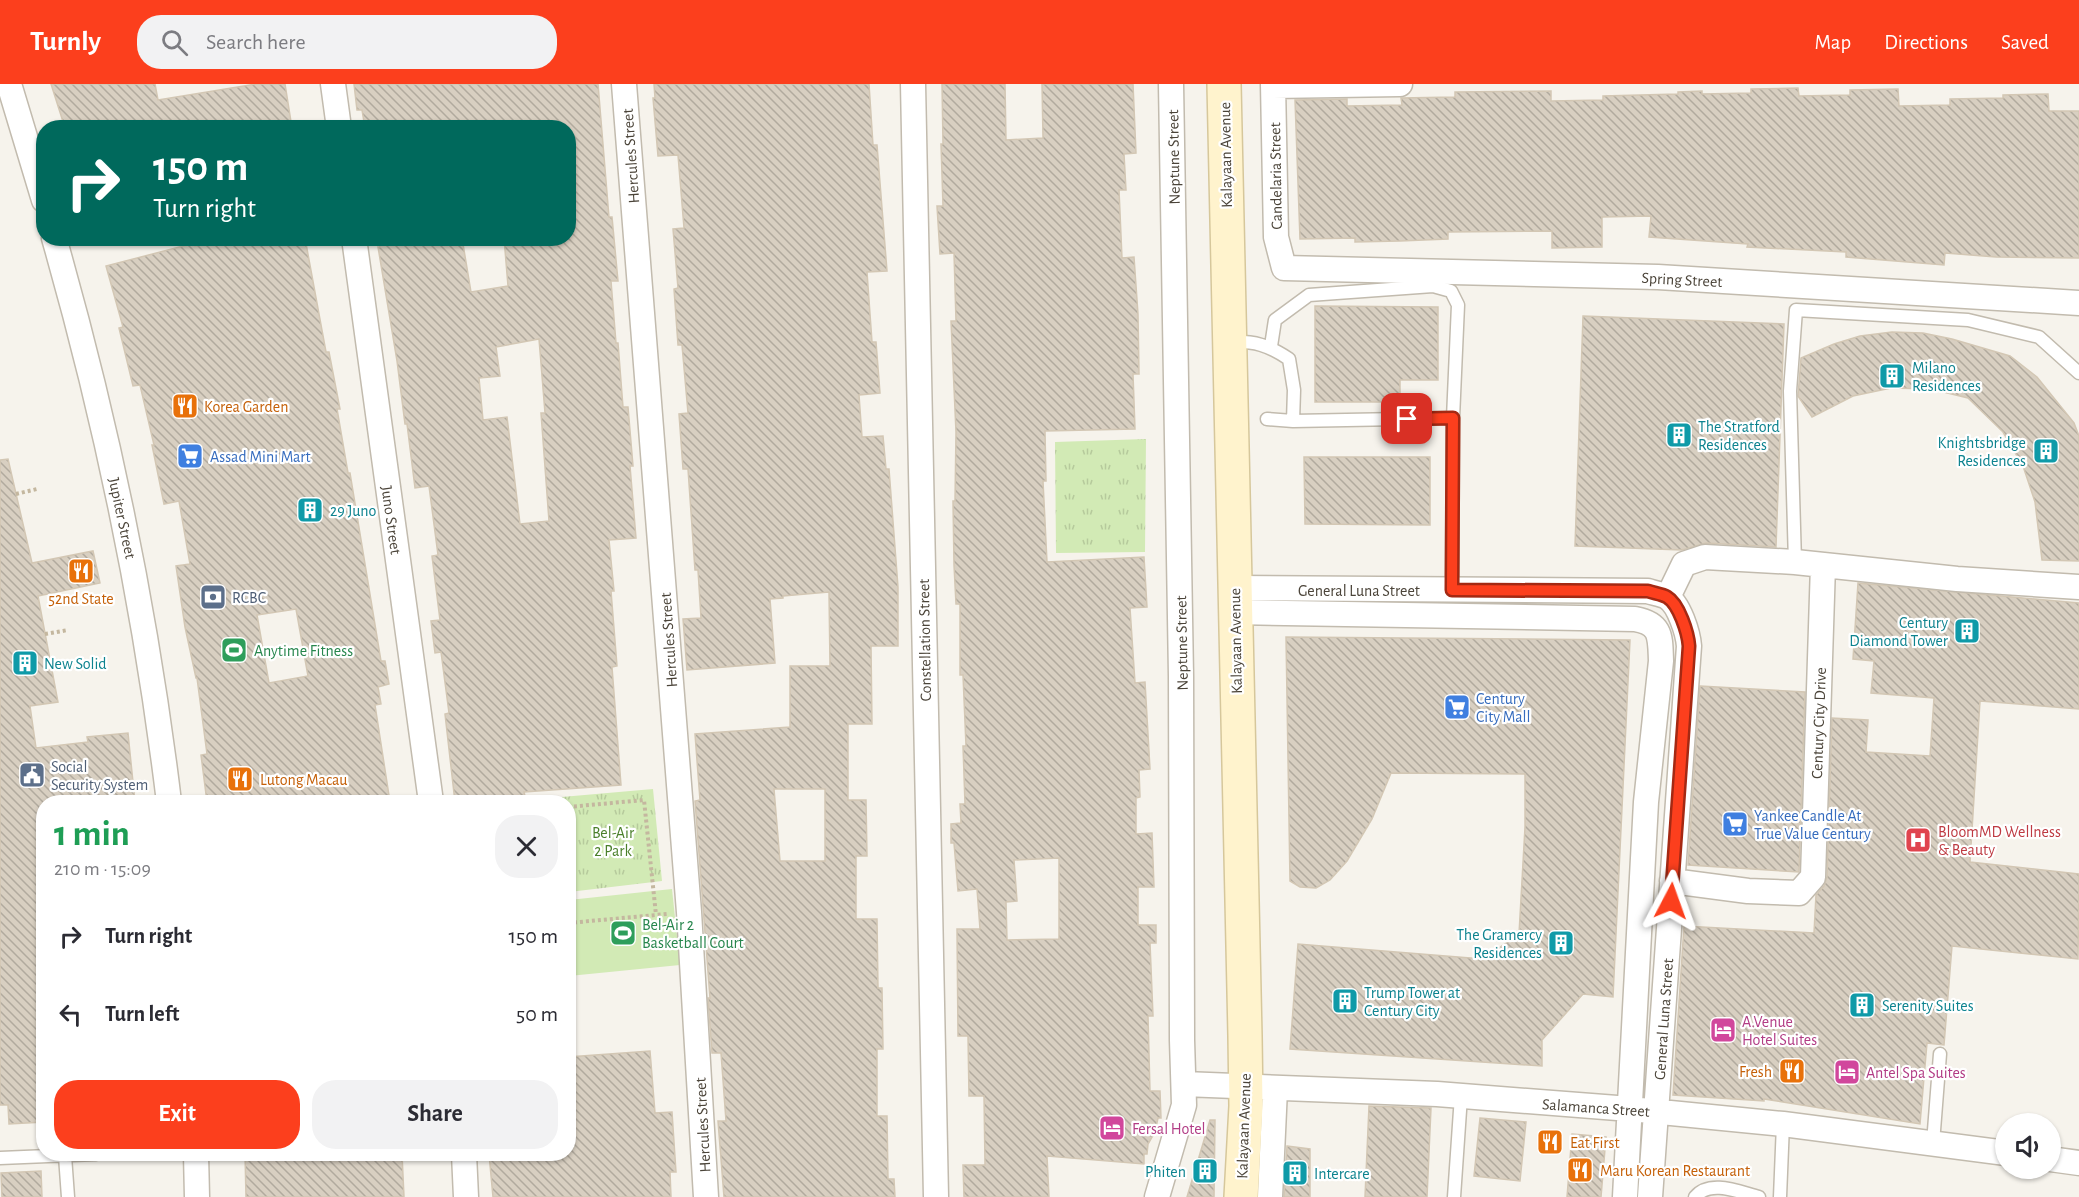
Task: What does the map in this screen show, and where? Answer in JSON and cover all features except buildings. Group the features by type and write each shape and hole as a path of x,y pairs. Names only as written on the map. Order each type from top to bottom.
{"main road":[{"name":"Kalayaan Avenue","path":"1224,84 1234,600 1260,1088 1240,1197"}],"street":[{"path":"333,84 338,120"},
{"name":"Hercules Street","path":"624,84 689,912 706,1197"},
{"name":"Constellation Street","path":"913,84 936,1197"},
{"name":"Neptune Street","path":"1157,1197 1184,1105 1181,676 1171,84"},
{"path":"1273,85 1400,84"},
{"name":"Candelaria Street","path":"1273,85 1276,237 1284,268"},
{"path":"8,98 36,177"},
{"name":"Jupiter Street","path":"56,246 103,425 125,529 148,654 168,795"},
{"name":"Juno Street","path":"355,246 430,795"},
{"name":"Spring Street","path":"1284,268 1658,277 2079,303"},
{"path":"1668,597 1684,564 1705,557 1795,562 1957,579 2079,586"},
{"name":"Century City Drive","path":"1672,881 1748,891 1799,893 1813,877 1823,565"},
{"path":"1452,590 1452,615"},
{"name":"General Luna Street","path":"1234,600 1452,590 1648,591 1668,597 1686,628 1689,646 1669,933 1674,964 1648,1026 1630,1109 1625,1197"},
{"name":"General Luna Street","path":"1234,600 1452,615 1635,619 1648,621 1658,631 1661,662 1646,802 1639,932 1656,1111 1650,1197"},
{"path":"1639,932 1669,933"},
{"name":"Salamanca Street","path":"1184,1084 1461,1096 1656,1111 1783,1124 1995,1151"},
{"name":"Kalayaan Avenue","path":"1260,1088 1270,1197"},
{"path":"196,1161 197,1197"},
{"path":"464,1161 466,1197"},
{"path":"2061,1161 2079,1163"}],"lane":[{"path":"1271,346 1275,320 1309,295 1433,286 1451,291 1458,305 1453,418 1452,590"},
{"path":"1795,562 1790,391 1796,310 1968,320 2039,337 2079,373"},
{"path":"1230,342 1247,341 1271,346 1289,359 1294,390 1293,421"},
{"path":"1267,419 1293,421 1453,418"},
{"path":"1933,1143 1940,1054"},
{"path":"1454,1197 1461,1096"},
{"path":"1780,1197 1783,1124"},
{"path":"0,1158 36,1157"},
{"path":"65,1161 68,1197"},
{"path":"1695,1197 1703,1189 1711,1187 1752,1196"}],"path":[{"path":"16,494 37,489"},
{"path":"45,634 68,630"},
{"path":"576,806 644,800 656,915"},
{"path":"576,922 689,912"}],"green space":[{"path":"1146,439 1145,552 1056,553 1055,442"},
{"name":"Bel-Air 2 Park","path":"653,789 662,881 576,891 576,796"},
{"name":"Bel-Air 2 Basketball Court","path":"672,889 680,965 576,975 576,899"}],"place":[{"name":"Milano Residences","path":"1892,376"},
{"name":"Korea Garden","path":"185,406"},
{"name":"The Stratford Residences","path":"1679,435"},
{"name":"Knightsbridge Residences","path":"2046,451"},
{"name":"Assad Mini Mart","path":"190,456"},
{"name":"29 Juno","path":"310,510"},
{"name":"52nd State","path":"81,571"},
{"name":"RCBC","path":"213,597"},
{"name":"Century Diamond Tower","path":"1967,631"},
{"name":"Anytime Fitness","path":"234,650"},
{"name":"New Solid","path":"25,663"},
{"name":"Century City Mall","path":"1457,707"},
{"name":"Social Security System","path":"32,775"},
{"name":"Lutong Macau","path":"240,779"},
{"name":"Yankee Candle At True Value Century","path":"1735,824"},
{"name":"BloomMD Wellness & Beauty","path":"1918,840"},
{"name":"Bel-Air 2 Basketball Court","path":"623,933"},
{"name":"The Gramercy Residences","path":"1561,943"},
{"name":"Trump Tower at Century City","path":"1345,1001"},
{"name":"Serenity Suites","path":"1862,1005"},
{"name":"A.Venue Hotel Suites","path":"1723,1030"},
{"name":"Fresh","path":"1792,1071"},
{"name":"Antel Spa Suites","path":"1847,1072"},
{"name":"Fersal Hotel","path":"1112,1128"},
{"name":"Eat First","path":"1550,1142"},
{"name":"Maru Korean Restaurant","path":"1580,1170"},
{"name":"Phiten","path":"1205,1171"},
{"name":"Intercare","path":"1295,1173"}],"route":[{"path":"1407,419 1453,418 1452,590 1648,591 1668,597 1676,608 1686,628 1689,646 1671,901"}]}
